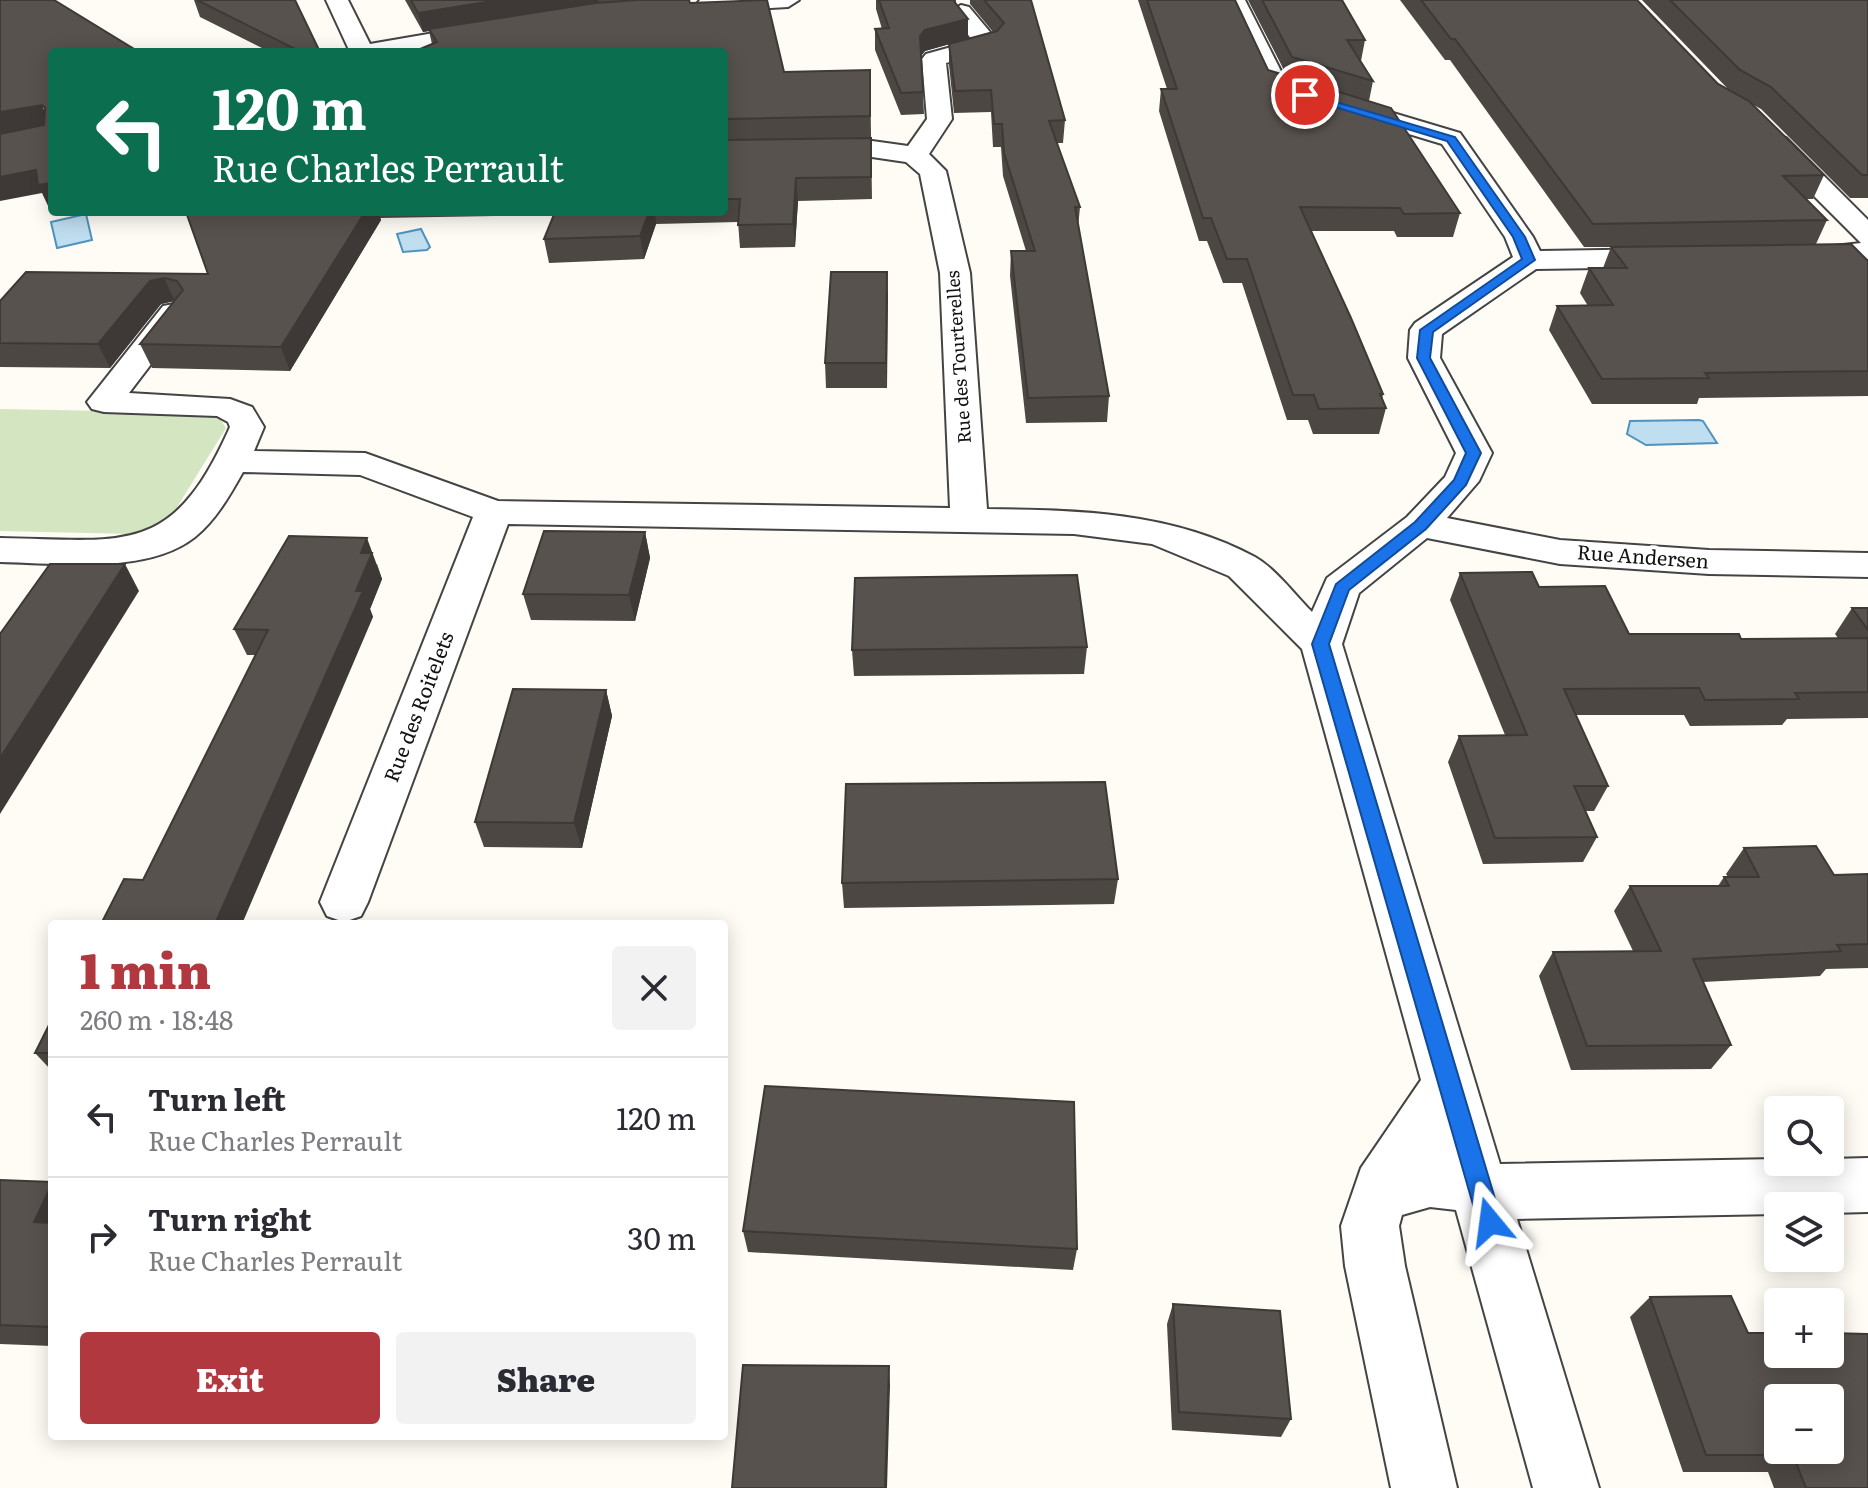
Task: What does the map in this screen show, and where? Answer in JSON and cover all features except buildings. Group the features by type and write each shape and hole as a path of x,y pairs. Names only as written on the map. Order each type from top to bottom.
{"street":[{"path":"337,0 360,48"},
{"path":"678,7 788,0"},
{"path":"1234,0 1276,86 1451,139 1519,237 1529,260"},
{"path":"728,152 865,148 914,155 933,136 943,107 934,59 988,44 961,12"},
{"path":"386,48 520,26"},
{"path":"1761,127 1868,236"},
{"name":"Rue des Tourterelles","path":"914,155 933,171 955,273 969,520"},
{"path":"1763,257 1842,256 1868,250"},
{"path":"1321,644 1341,587 1420,525 1461,481 1474,453 1424,358 1426,330 1529,260 1700,258"},
{"path":"0,550 120,549 174,535 197,513 232,461 247,427 244,417 235,410 218,406 104,402 174,313"},
{"path":"232,461 365,464 494,512 1074,522 1159,533 1243,567 1321,644 1566,1488"},
{"name":"Rue des Roitelets","path":"344,902 494,512"},
{"name":"Rue Andersen","path":"1420,525 1560,552 1709,562 1868,565"},
{"path":"1424,1488 1375,1266 1370,1226 1381,1187 1450,1082"},
{"path":"1379,1197 1404,1183 1430,1180 1459,1181 1482,1192 1868,1185"}],"green space":[{"path":"0,409 216,413 226,428 166,525 130,534 0,531"}],"water":[{"path":"86,216 92,240 57,248 51,222"},
{"path":"421,229 430,247 427,250 403,252 397,234"},
{"path":"1630,421 1703,421 1717,443 1646,445 1627,434"}],"route":[{"path":"1305,95 1451,139 1519,237 1529,260 1426,330 1424,358 1474,453 1461,481 1420,525 1341,587 1321,644 1490,1222"}]}
